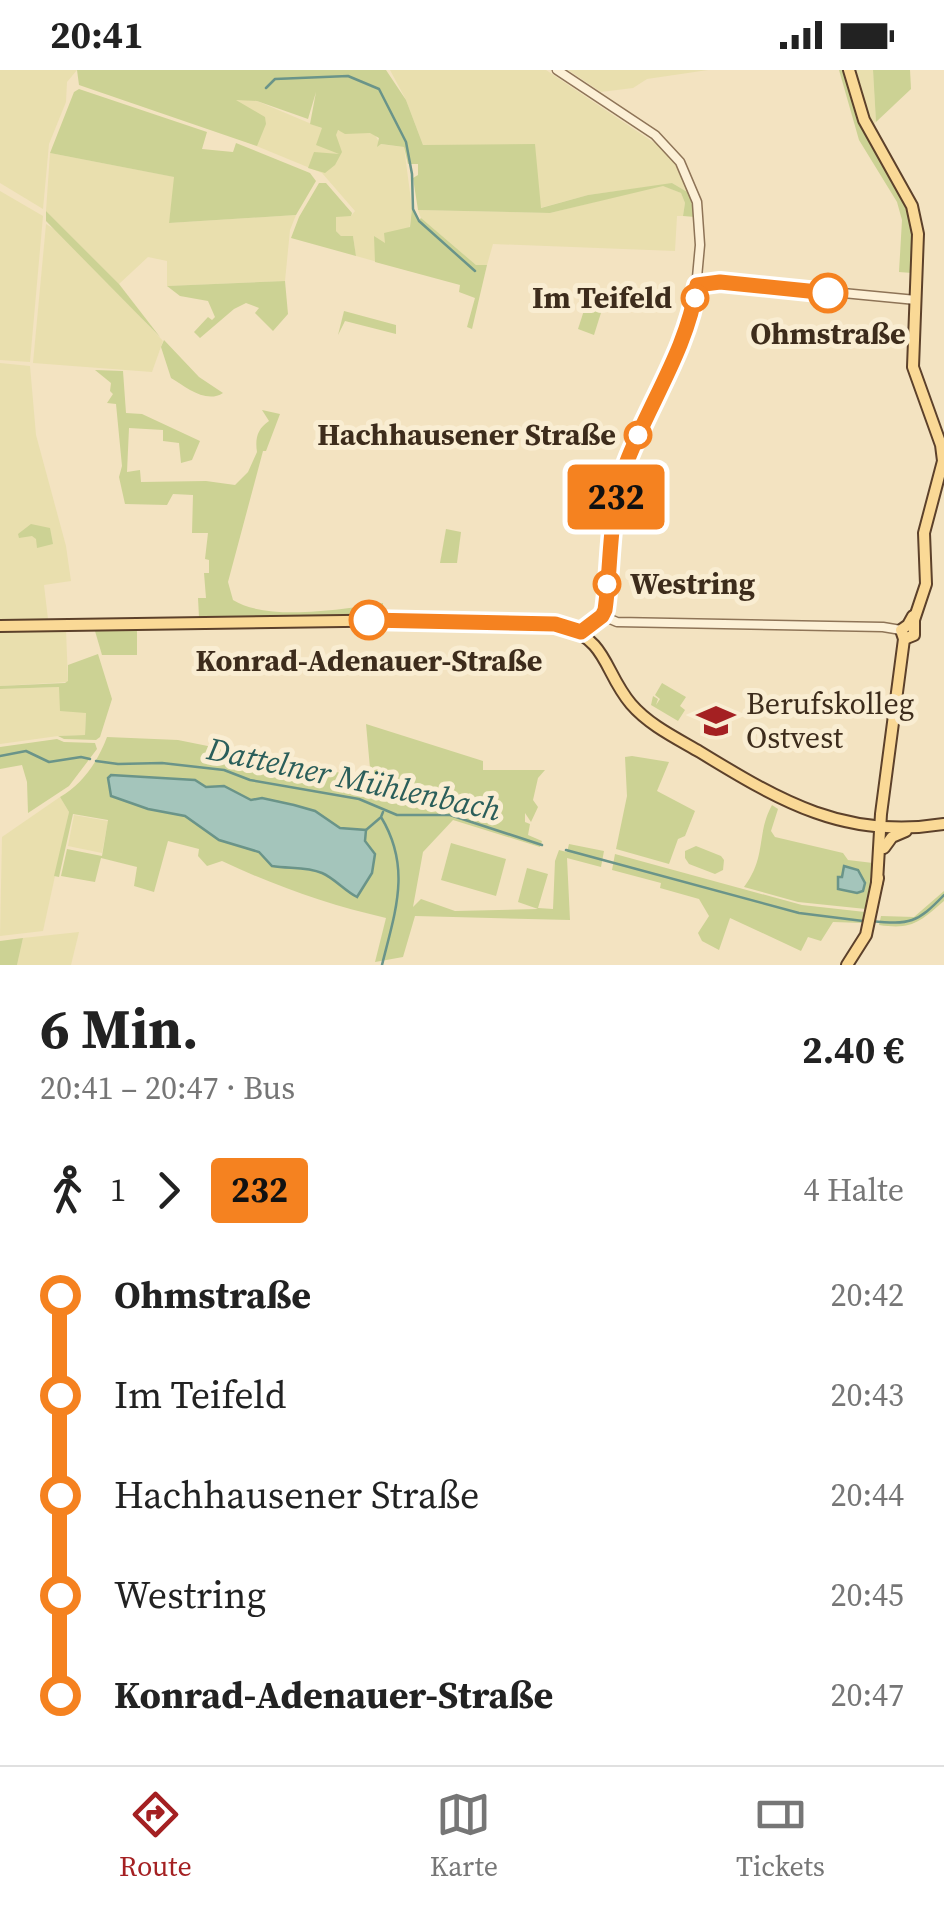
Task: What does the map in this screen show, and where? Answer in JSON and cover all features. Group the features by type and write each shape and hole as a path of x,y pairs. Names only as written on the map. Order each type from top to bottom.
{"main road":[{"path":"849,70 864,120 916,218 919,251 914,368 941,445 943,462 924,533 926,586 907,630 877,882"},
{"path":"0,626 415,620 555,624 584,634 600,650 628,700 642,714 791,804 833,820 919,828"},
{"path":"883,824 944,821"},
{"path":"884,848 895,835 944,821"},
{"path":"847,965 862,945 870,921 884,848 883,824"}],"street":[{"path":"557,70 655,135 680,162 697,202 697,284 687,333 638,436 614,502 602,616 584,634"},
{"path":"698,264 720,282"},
{"path":"697,284 720,282 916,300"},
{"path":"602,616 617,622 883,626 907,630"}],"shaded area":[{"path":"0,70 77,70 67,82 66,102 49,144 43,209 0,183"},
{"path":"390,70 546,70 659,146 675,164 689,193 672,183 664,186 681,193 685,203 683,216 677,216 675,251 493,244 487,265 476,265 421,218 418,210 550,213 663,185 588,195 540,208 423,145"},
{"path":"568,70 708,70 647,79 633,88 601,92"},
{"path":"856,70 873,70 876,122 872,126"},
{"path":"237,99 257,101 321,128 348,132 361,109 380,144 404,147 412,208 408,239 421,274 356,256 353,236 341,236 336,231 336,216 351,216 355,211 322,173 220,131 231,103"},
{"path":"50,153 175,177 169,223 296,215 290,230 285,281 167,286 167,261 148,257 119,284 46,211"},
{"path":"0,191 43,216 30,362 0,360"},
{"path":"46,224 62,234 163,341 152,372 33,363"},
{"path":"0,363 30,366 36,435 66,546 71,581 44,585 48,619 0,620"},
{"path":"0,629 66,629 68,682 0,686"},
{"path":"59,687 86,712 85,735 0,744 0,689"},
{"path":"60,797 69,812 43,931 0,936 2,837"},
{"path":"74,815 108,821 102,853 68,846"},
{"path":"79,932 71,965 17,965 23,938"}],"green space":[{"path":"77,70 386,70 406,100 423,145 535,144 541,208 588,195 672,183 689,193 695,217 683,216 685,203 681,193 663,186 550,213 418,210 413,178 418,175 418,164 408,164 404,147 377,147 379,138 370,133 345,134 338,130 342,152 335,165 325,173 308,168 314,152 339,154 316,145 322,128 310,124 316,92 308,119 257,101 236,100 265,117 257,146 79,85"},
{"path":"839,70 845,70 902,192 913,223 912,273 899,272 902,220 897,202 859,140"},
{"path":"873,70 910,70 911,89 876,122"},
{"path":"79,89 207,132 202,149 233,152 236,143 310,173 316,181 296,215 169,223 174,177 50,153 74,92"},
{"path":"319,183 326,183 352,213 336,217 336,231 341,236 353,236 356,256 291,238"},
{"path":"412,208 418,221 421,218 476,265 487,265 472,329 467,327 475,298 459,292 460,285 375,262 374,236 385,243 384,233 410,227"},
{"path":"46,211 119,284 160,337 46,221"},
{"path":"285,281 288,314 273,331 255,313 259,308 246,303 200,338 194,332 208,317 215,317 208,301 180,296 167,286"},
{"path":"588,298 605,300 594,335 578,329"},
{"path":"344,311 396,325 396,334 345,321 338,335"},
{"path":"164,340 199,377 223,393 203,395 171,378 161,347"},
{"path":"95,370 123,371 126,413 142,414 200,441 192,460 181,463 179,443 163,441 163,430 129,428 127,472 140,470 141,482 206,481 235,485 248,472 257,452 258,435 269,421 262,410 280,414 263,451 228,582 233,600 248,607 286,612 383,603 383,613 199,617 198,598 206,598 204,573 209,573 209,560 205,559 208,533 192,533 193,495 173,494 167,505 125,504 119,477 122,466 116,404 107,403 113,394 111,383"},
{"path":"31,524 50,528 53,544 37,548 32,536 19,538 18,534"},
{"path":"446,529 461,532 457,563 440,563"},
{"path":"137,630 137,655 102,655 95,631"},
{"path":"98,654 112,699 96,740 58,736 85,735 86,713 60,711 59,687 0,689 65,683 68,665"},
{"path":"662,683 686,697 680,706 685,710 678,721 651,705 653,696 658,699 656,705 660,699 655,695"},
{"path":"366,724 483,761 483,770 545,770 538,778 533,800 538,807 531,822 525,813 525,822 530,824 528,835 542,841 540,847 453,820 423,852 413,907 421,899 455,911 538,909 518,902 527,868 548,874 538,908 553,909 559,850 567,852 569,844 604,851 601,867 567,858 570,920 415,916 403,957 375,962 386,918 302,894 222,861 207,866 198,856 199,849 168,841 154,892 134,886 137,867 101,858 95,882 61,876 67,849 102,856 108,820 73,814 59,877 54,876 69,812 60,797 89,771 107,737 178,740 371,779"},
{"path":"57,739 95,743 97,749 69,786 28,813 22,765 0,769 0,747"},
{"path":"625,757 669,762 657,791 695,811 669,864 616,849 627,796"},
{"path":"772,805 778,809 771,831 775,837 843,853 848,860 873,863 866,909 798,902 744,887 756,865"},
{"path":"451,843 506,859 496,896 441,880"},
{"path":"696,846 721,856 723,870 715,874 689,864 685,851"},
{"path":"615,854 802,905 865,912 863,923 833,922 821,941 808,937 801,951 730,918 719,950 702,941 698,933 709,916 699,899 660,888 661,883 612,870"},
{"path":"944,891 944,901 915,923 879,925 881,916 914,917"},
{"path":"23,938 17,965 0,965 0,941"}],"water":[{"path":"111,775 195,780 206,787 224,786 251,800 262,798 315,811 340,828 366,830 365,841 375,854 372,873 357,897 322,873 272,866 259,852 219,840 185,816 111,796"},
{"path":"844,866 858,870 865,883 863,891 838,889 838,877 842,877"}],"waterway":[{"path":"266,88 275,79 348,76 379,89 406,142 413,209 419,221 475,271"},
{"name":"Dattelner Mühlenbach","path":"0,756 26,751 49,762 90,759"},
{"name":"Dattelner Mühlenbach","path":"96,761 224,770 250,780 359,799 397,815 450,815 542,845"},
{"path":"382,965 398,890 396,854 381,817 383,812"},
{"path":"366,830 380,818"},
{"name":"Dattelner Mühlenbach","path":"566,850 799,913 863,921"},
{"path":"871,921 912,920 944,895"}],"bus line":[{"name":"232","path":"369,620 555,624 581,632 605,610 614,502 625,466 687,333 697,285 720,282 828,293"}],"place":[{"name":"Ohmstraße","path":"828,293"},
{"name":"Im Teifeld","path":"695,298"},
{"name":"Hachhausener Straße","path":"638,435"},
{"name":"Westring","path":"607,584"},
{"name":"Konrad-Adenauer-Straße","path":"369,620"},
{"name":"Berufskolleg Ostvest","path":"716,721"}]}
